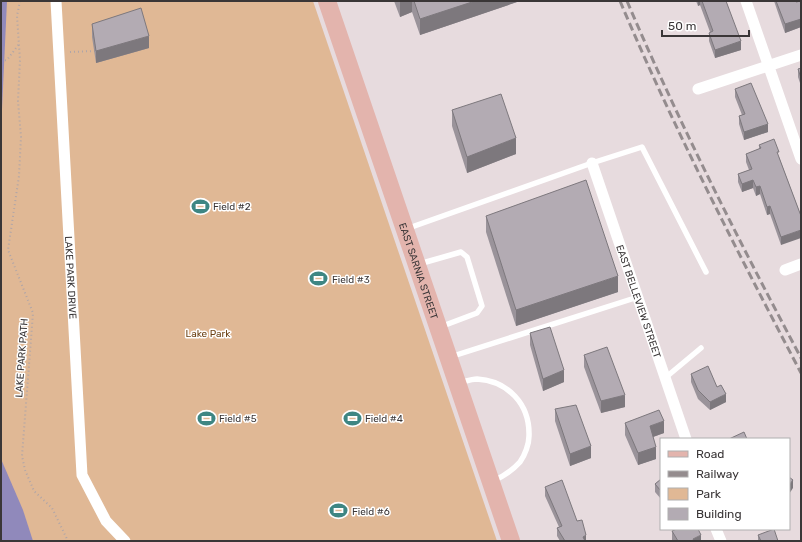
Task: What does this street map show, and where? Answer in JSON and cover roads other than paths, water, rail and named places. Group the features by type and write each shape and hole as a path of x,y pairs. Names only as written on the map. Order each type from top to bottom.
{"main road":[{"name":"EAST SARNIA STREET","path":"327,1 416,266 511,541"}],"street":[{"name":"LAKE PARK DRIVE","path":"56,1 82,475 106,521 125,541"},
{"path":"746,1 801,159"},
{"path":"698,89 801,55"},
{"name":"EAST BELLEVIEW STREET","path":"592,163 686,438"},
{"path":"785,270 801,264"},
{"path":"716,530 720,541"}],"lane":[{"path":"404,230 592,163 642,147 706,272"},
{"path":"416,266 461,252 467,257 482,306 477,313 438,328"},
{"path":"448,358 638,297"},
{"path":"665,378 701,348"},
{"path":"457,384 475,379 494,382 511,391 523,406 529,424 529,443 521,460 508,474 490,482"}],"railway":[{"path":"620,1 684,143 801,373"},
{"path":"627,1 667,92 710,181 801,358"}],"place":[{"name":"Field #2","path":"200,206"},
{"name":"Field #3","path":"319,279"},
{"name":"Field #5","path":"206,418"},
{"name":"Field #4","path":"352,418"},
{"name":"Field #6","path":"339,511"}],"park label":[{"name":"Lake Park","path":"208,333"}]}
